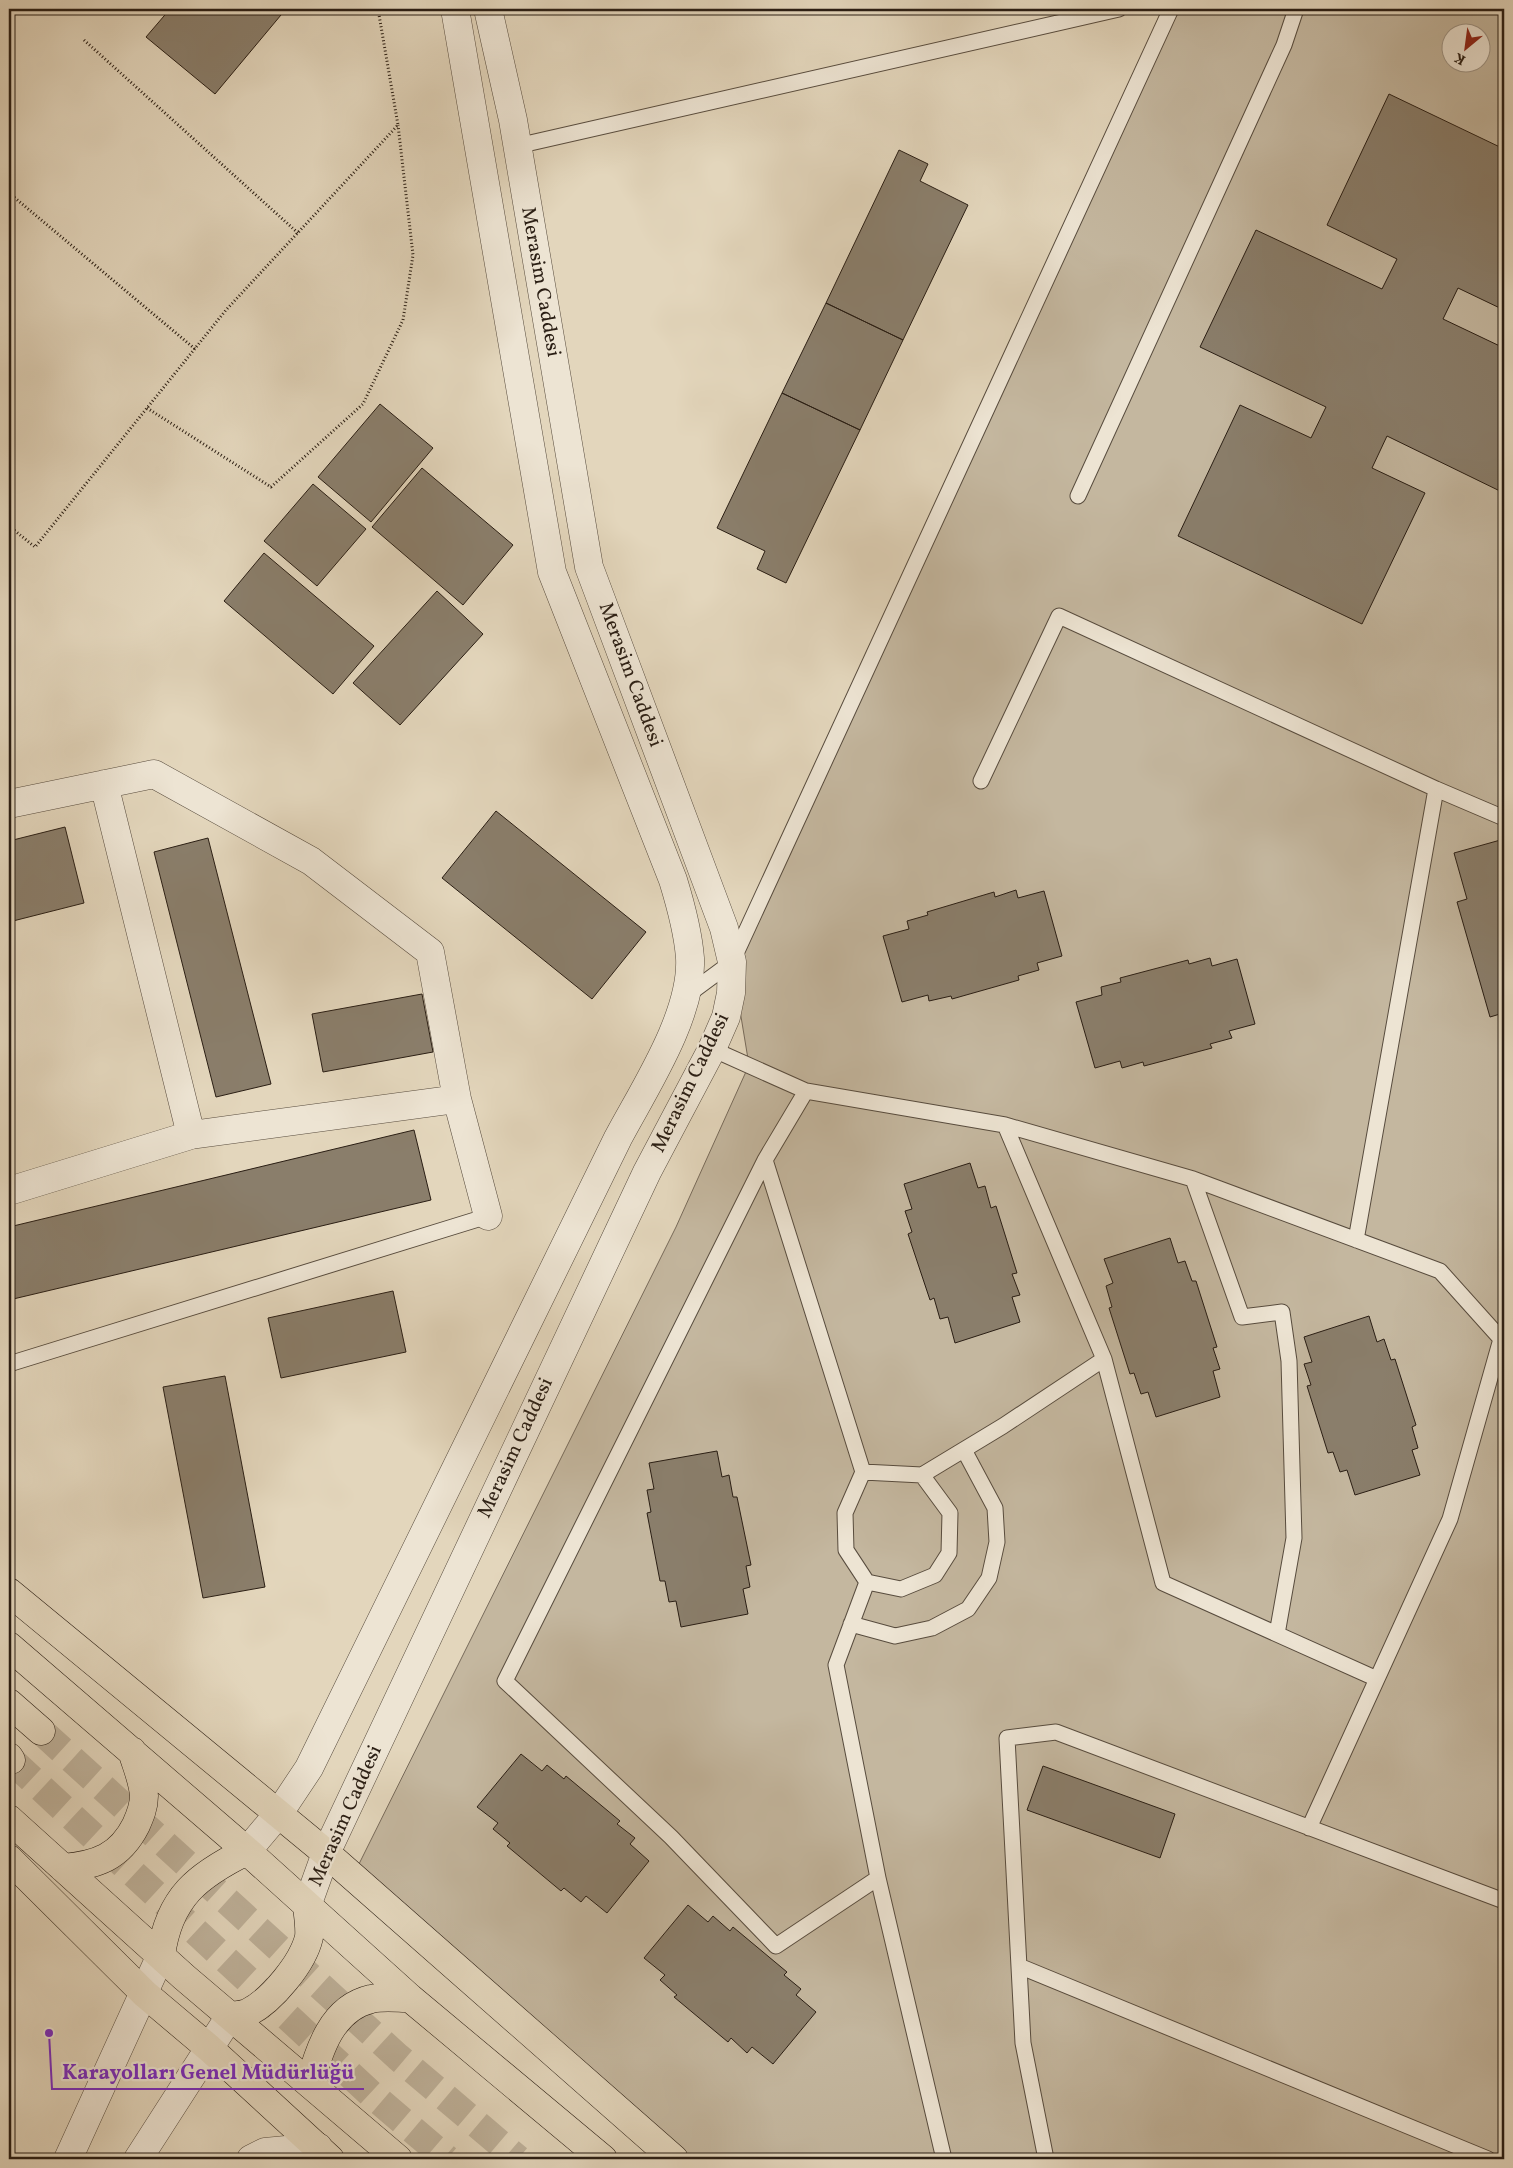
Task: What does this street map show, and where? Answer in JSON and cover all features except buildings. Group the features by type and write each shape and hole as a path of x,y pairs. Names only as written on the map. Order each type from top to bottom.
{"main road":[{"path":"9,1592 326,1853 674,2159"},
{"path":"9,1646 247,1851 410,1998 603,2159"},
{"path":"9,1703 42,1731"},
{"path":"63,1868 85,1866 112,1856 130,1837 142,1813 144,1797 132,1751"},
{"path":"9,1819 230,2016 398,2159"},
{"path":"161,1955 164,1938 171,1920 188,1890 206,1874 247,1851"},
{"path":"9,1860 145,1994 324,2153"},
{"path":"230,2016 248,2012 274,1992 289,1976 301,1957 309,1936 307,1906"},
{"path":"310,2083 319,2051 327,2036 350,2007 371,1998 410,1998"}],"street":[{"name":"Merasim Caddesi","path":"247,1851 279,1813 310,1768 618,1138 668,1043 686,996 690,960 685,922 673,880 552,572 456,9"},
{"name":"Merasim Caddesi","path":"307,1906 326,1853 642,1181 712,1049 726,1017 731,993 732,962 724,928 590,566 517,146 488,9"},
{"path":"9,804 154,774 311,861 430,952 457,1099 488,1216"},
{"path":"104,784 191,1136"},
{"path":"9,1191 191,1136 457,1099"},
{"path":"68,2159 145,1994 161,1955"},
{"path":"138,2159 230,2016"},
{"path":"251,2159 265,2152 324,2153"}],"lane":[{"path":"517,146 1119,9"},
{"path":"686,996 732,962 1171,9"},
{"path":"1078,496 1284,45 1296,9"},
{"path":"981,781 1059,616 1436,789 1504,818"},
{"path":"1356,1240 1436,789"},
{"path":"712,1049 806,1091 1005,1125 1194,1179 1440,1271 1501,1339 1450,1519 1309,1828"},
{"path":"806,1091 765,1160 505,1681 671,1837 776,1946 878,1878"},
{"path":"1005,1125 1104,1359 1163,1583 1377,1679"},
{"path":"765,1160 862,1472 845,1513 846,1550 867,1582 902,1589 934,1575 948,1553 950,1513 922,1475"},
{"path":"1194,1179 1242,1317 1282,1312 1289,1362 1294,1538 1277,1634"},
{"path":"9,1364 488,1216"},
{"path":"862,1472 922,1475 1104,1359"},
{"path":"851,1624 895,1636 932,1628 968,1609 989,1578 996,1542 995,1508 964,1450"},
{"path":"867,1582 836,1665 878,1878 944,2159"},
{"path":"1046,2159 1023,2043 1007,1738 1056,1732 1504,1901"},
{"path":"1019,1966 1488,2159"}],"path":[{"path":"147,408 271,487 363,404 403,320 413,255 398,125 378,9"},
{"path":"84,40 298,233"},
{"path":"9,526 35,548 226,310 398,125"},
{"path":"9,193 195,350"}],"shaded area":[{"path":"1171,9 1504,9 1504,2159 674,2159 353,1876 676,1227 749,1065 732,962"}],"tunnel":[{"path":"41,1731 398,2057 518,2159"},
{"path":"11,1760 372,2095 447,2159"}],"place":[{"name":"Karayolları Genel Müdürlüğü","path":"49,2033"}]}
